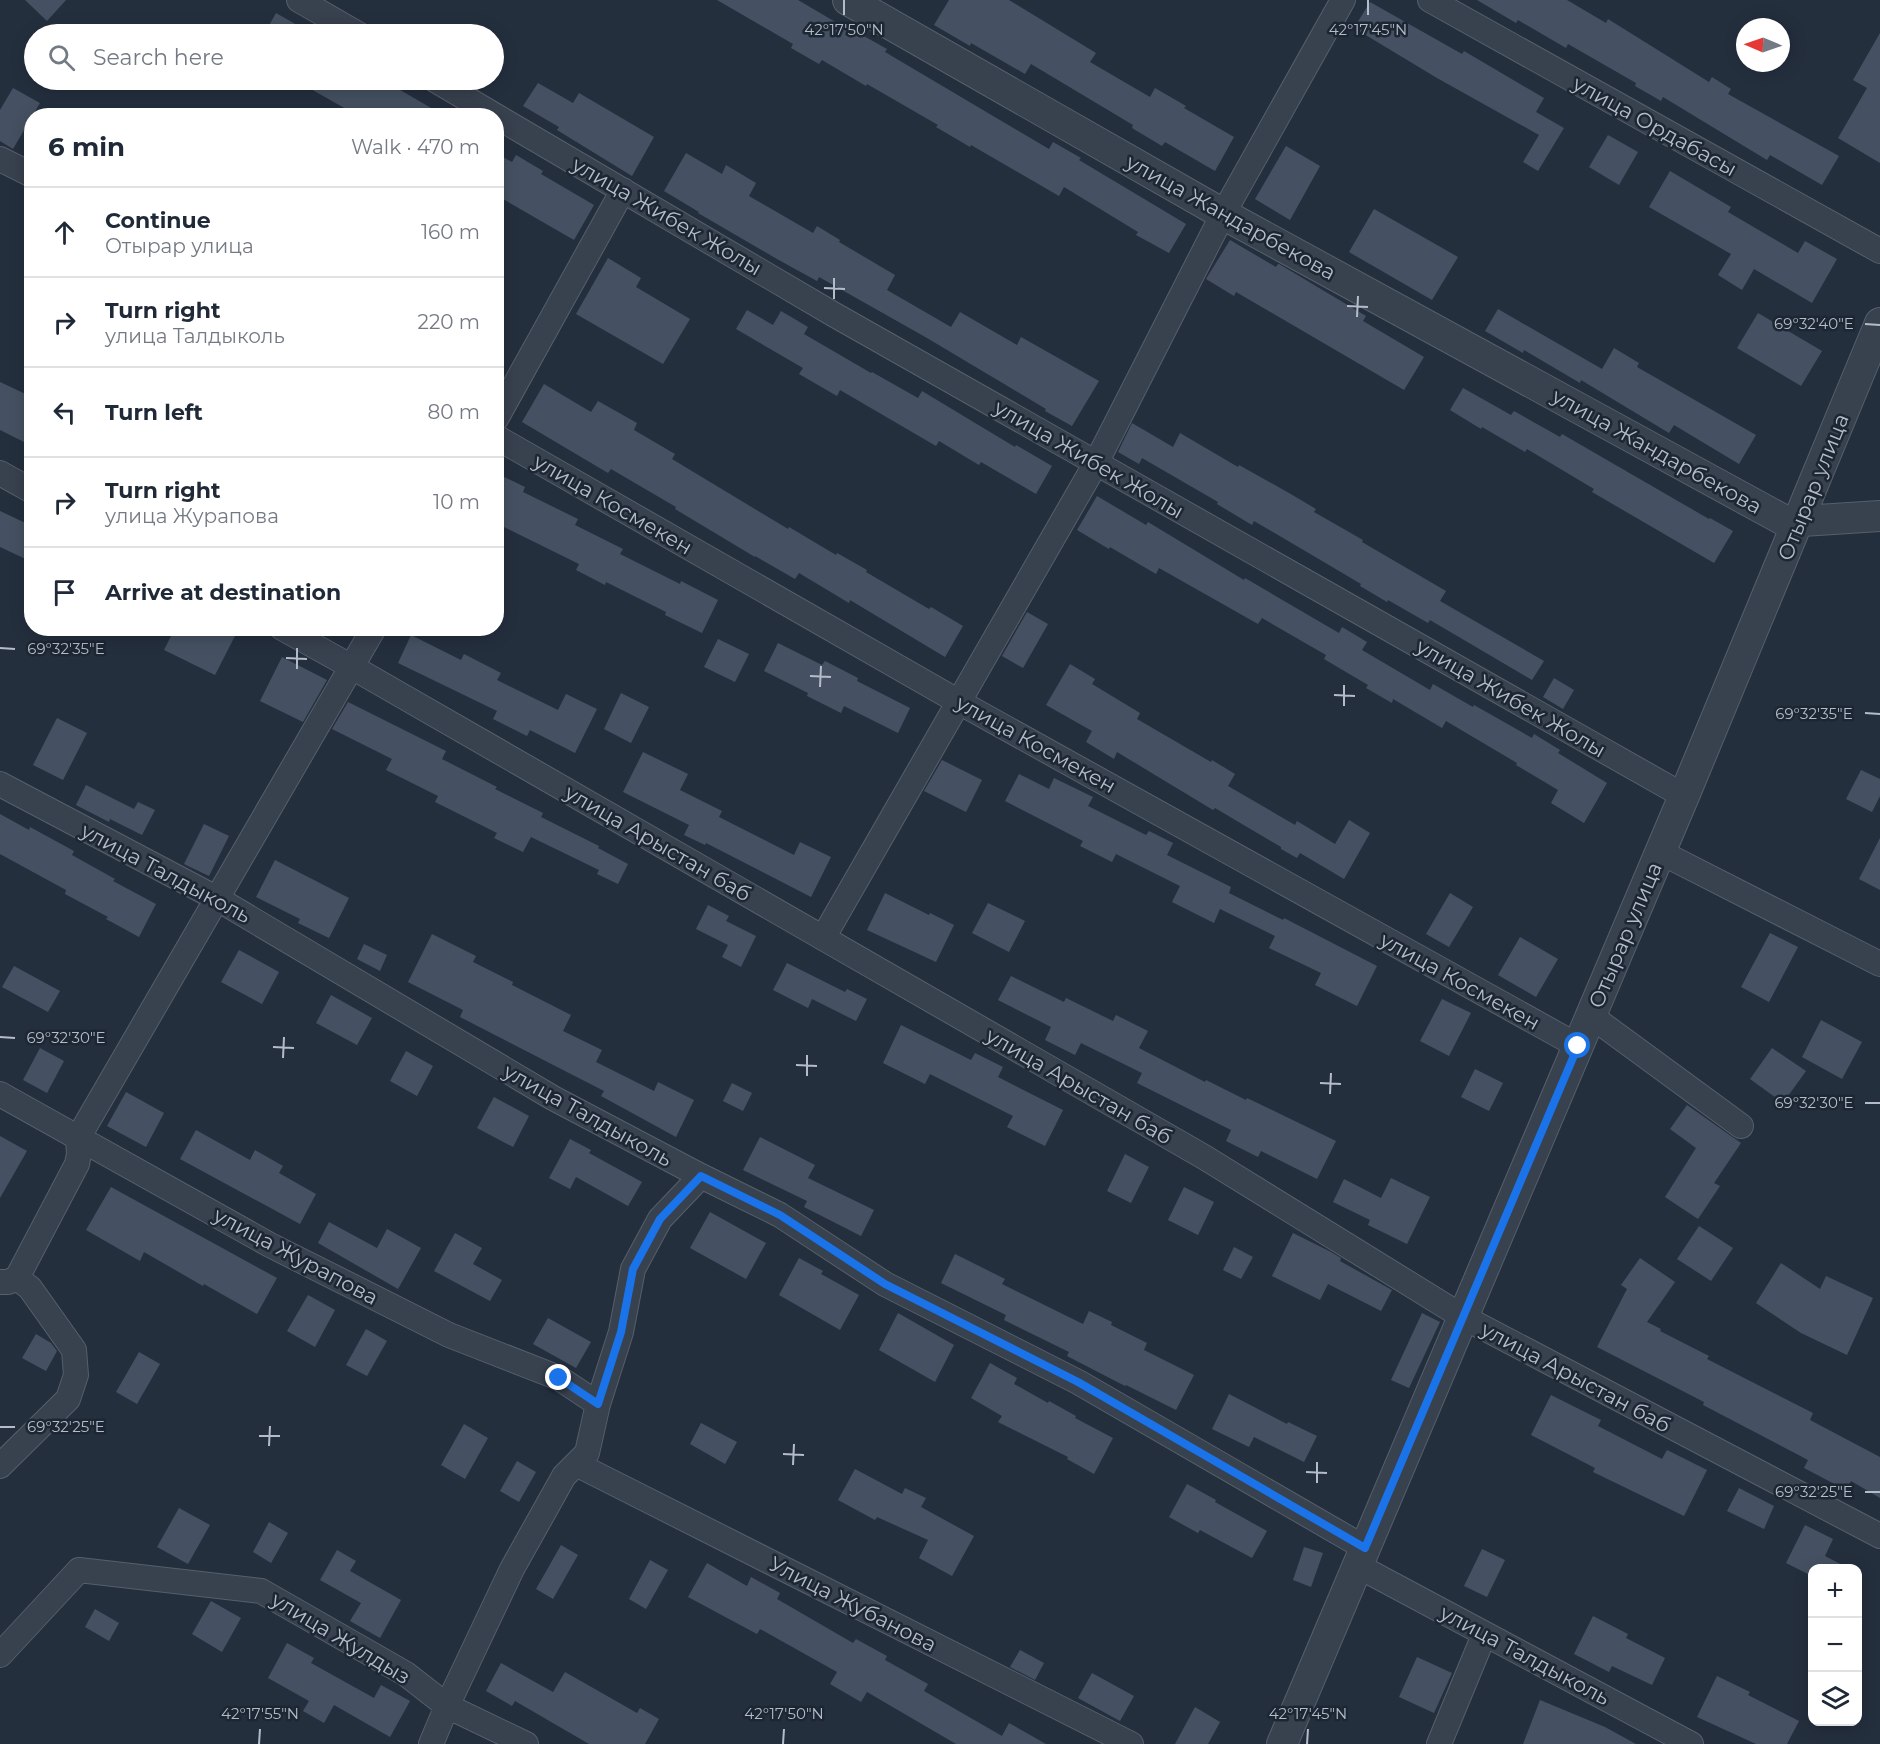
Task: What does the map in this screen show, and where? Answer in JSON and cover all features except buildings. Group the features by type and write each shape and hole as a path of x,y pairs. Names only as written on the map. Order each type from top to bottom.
{"street":[{"path":"299,0 341,24"},
{"name":"улица Жандарбекова","path":"848,0 1223,214 1787,522 1880,516"},
{"path":"823,938 1096,463 1223,214 1343,0"},
{"name":"улица Ордабасы","path":"1431,0 1880,251"},
{"name":"улица Жибек Жолы","path":"452,90 482,108"},
{"name":"улица Жибек Жолы","path":"504,121 833,314 1684,796"},
{"path":"0,159 24,171"},
{"path":"504,405 623,190"},
{"name":"Отырар улица","path":"1282,1744 1684,796 1880,323"},
{"name":"улица Космекен","path":"504,442 959,702 1578,1046"},
{"path":"0,473 24,486"},
{"name":"улица Арыстан баб","path":"296,636 1204,1158 1463,1317 1880,1536"},
{"path":"0,1466 68,1399 76,1375 74,1350 30,1288 8,1280 77,1164 78,1137 369,636"},
{"name":"улица Талдыколь","path":"0,784 216,898 553,1098 780,1215 885,1284 1078,1382 1484,1635 1691,1744"},
{"path":"1660,852 1880,964"},
{"path":"1591,1016 1741,1126"},
{"name":"улица Журапова","path":"0,1094 270,1245 449,1335 559,1378 598,1404"},
{"path":"431,1744 512,1569 564,1476 587,1453 598,1404 621,1332 633,1269 660,1219 701,1176"},
{"name":"Улица Жубанова","path":"576,1464 1131,1744"},
{"name":"улица Жулдыз","path":"0,1655 80,1570 261,1591 406,1674 447,1706 526,1744"},
{"path":"1439,1744 1484,1635"}],"route":[{"path":"559,1378 598,1404 621,1332 633,1269 660,1219 701,1176 780,1215 885,1284 1078,1382 1365,1548 1578,1046"}]}
